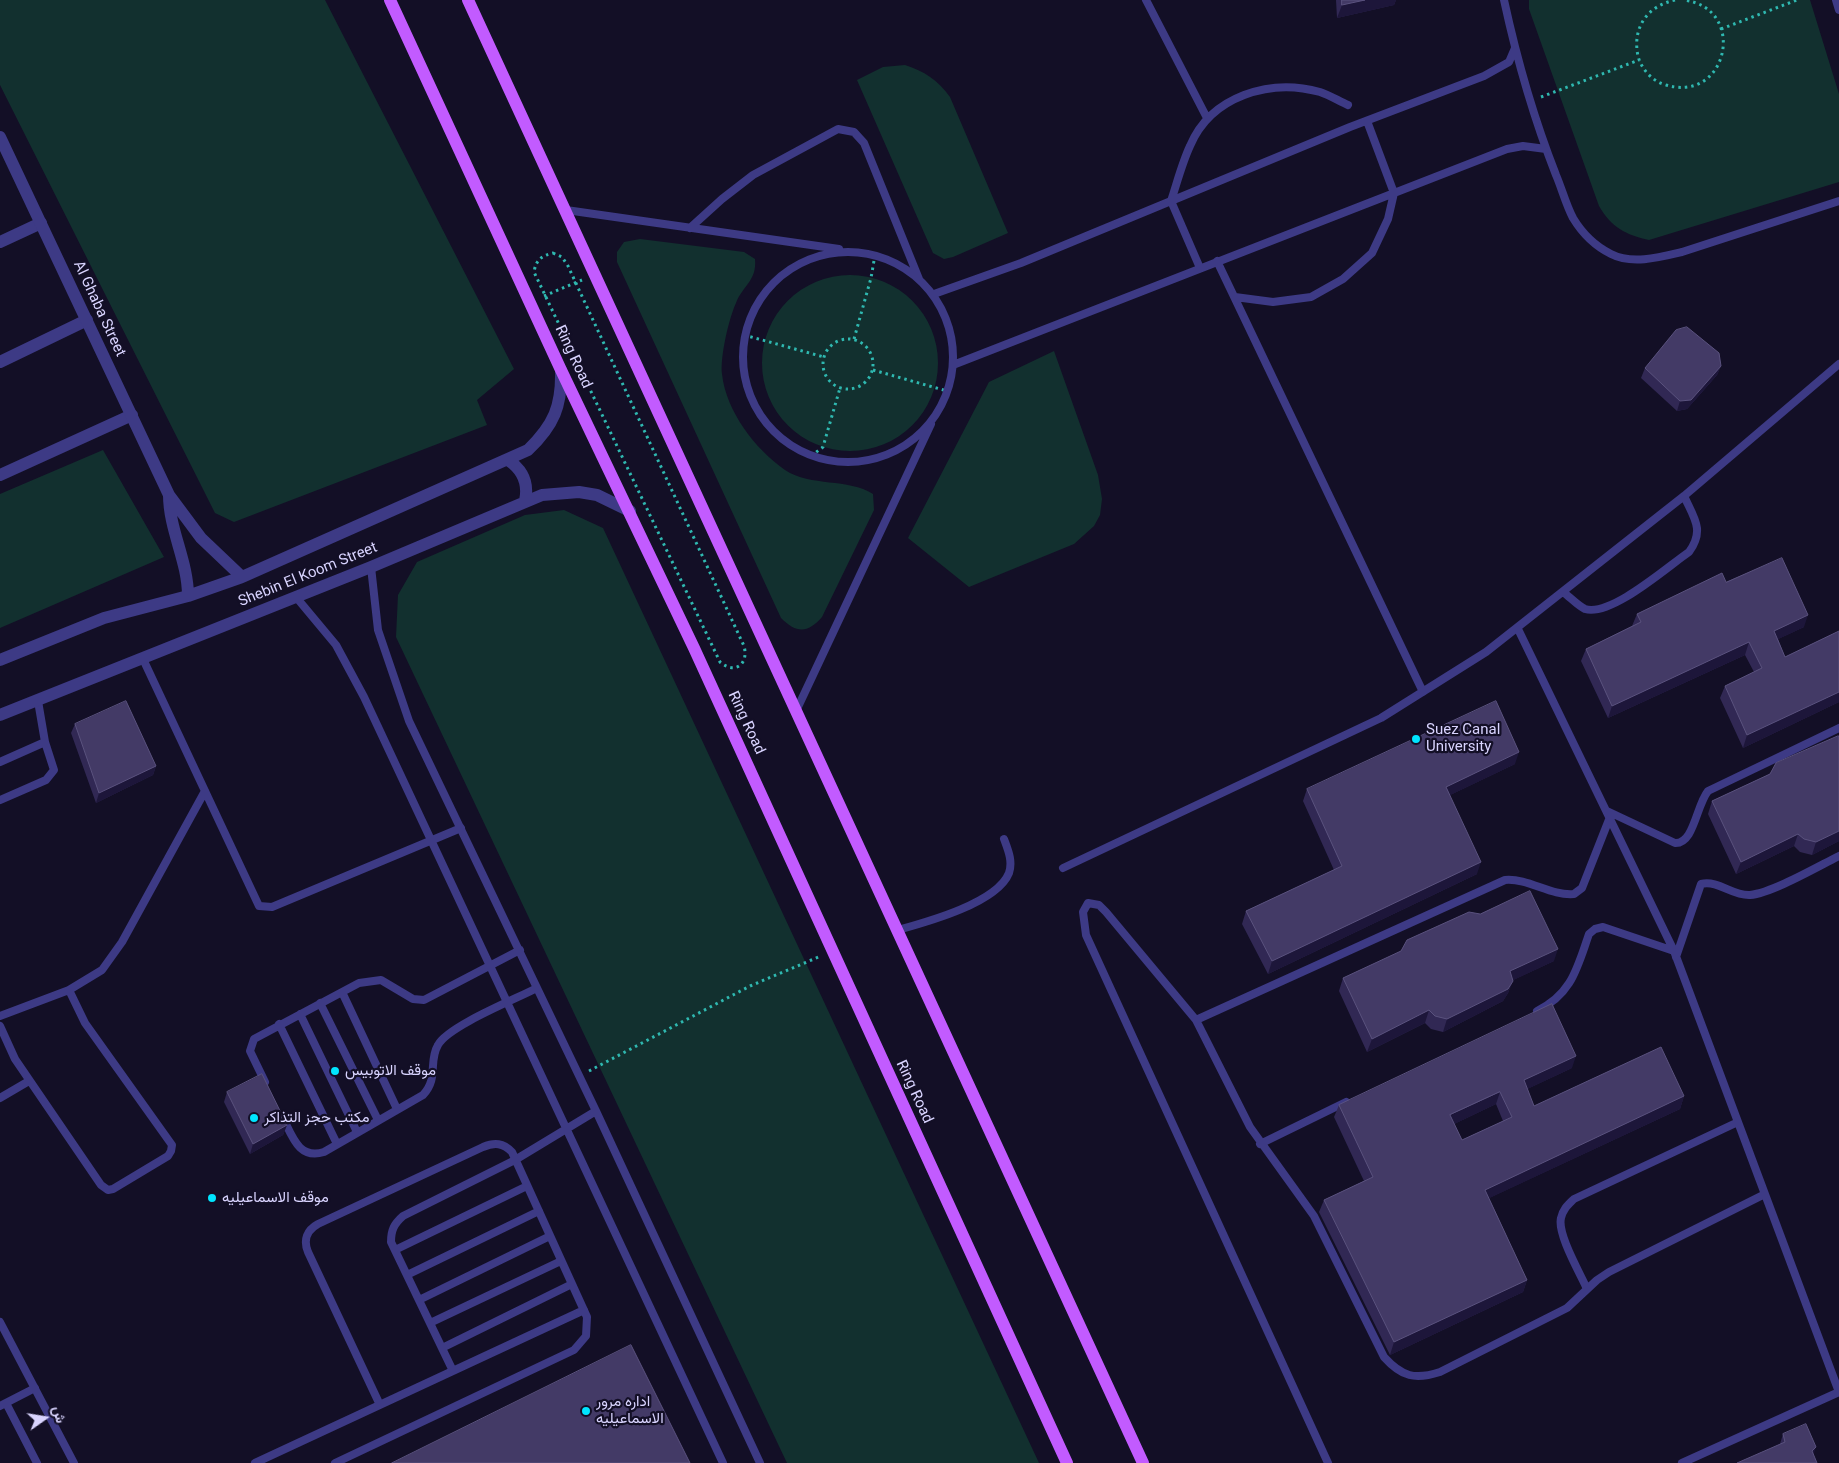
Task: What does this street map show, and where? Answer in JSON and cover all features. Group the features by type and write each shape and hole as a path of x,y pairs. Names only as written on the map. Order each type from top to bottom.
{"main road":[{"name":"Ring Road","path":"390,0 560,370 630,510 1066,1463"},
{"path":"468,0 797,709 1143,1463"}],"street":[{"name":"Al Ghaba Street","path":"0,137 169,495 201,538 242,577"},
{"path":"0,242 41,223"},
{"path":"0,362 87,320"},
{"name":"Shebin El Koom Street","path":"0,660 104,618 188,596 242,577 528,450 544,434 556,415 562,393 560,370"},
{"path":"0,475 132,415"},
{"path":"508,460 520,470 524,478 527,494 525,502"},
{"name":"Shebin El Koom Street","path":"0,715 371,567 525,502 552,494 579,492 597,495 630,510"},
{"name":"Al Ghaba Street","path":"169,495 172,526 186,567 188,596"}],"lane":[{"path":"1146,0 1207,118"},
{"path":"1504,0 1530,101 1546,150 1573,218 1595,244 1613,255 1626,258 1658,258 1682,252 1839,200"},
{"path":"1836,0 1839,10"},
{"path":"934,294 1022,263 1367,120 1496,71 1509,62 1515,48"},
{"path":"1200,268 1171,201 1190,145 1207,118 1235,98 1263,89 1292,87 1312,90 1321,92 1348,105"},
{"path":"1235,297 1273,302 1311,297 1343,280 1372,253 1388,219 1394,192 1367,120"},
{"path":"690,228 722,199 754,175 838,128 854,132 864,143 919,279"},
{"path":"953,365 1507,149 1523,146 1546,150"},
{"path":"566,210 875,254 899,264 919,279 934,294 951,338 953,365 947,391 797,709"},
{"path":"858,251 827,253 798,263 773,282 755,306 744,335 743,365 749,394 764,420 785,442 811,456 838,462 866,461 892,452 916,438 934,417"},
{"path":"1217,261 1423,692"},
{"path":"1062,868 1381,718 1486,652 1518,629 1684,496 1839,364"},
{"path":"1563,592 1585,609 1600,610 1619,603 1689,552 1696,542 1699,533 1684,496"},
{"path":"371,567 378,630 387,662 409,721 538,988 760,1463"},
{"path":"296,597 336,645 348,666 567,1127 723,1463"},
{"path":"1518,629 1675,954 1839,1392 1682,1463"},
{"path":"143,659 255,902 263,907 272,908 461,828"},
{"path":"0,800 46,780 54,770 45,742 38,700"},
{"path":"1609,814 1675,843 1681,843 1688,838 1700,800 1708,792 1839,728"},
{"path":"0,762 45,742"},
{"path":"0,1016 69,990 88,980 113,957 204,791"},
{"path":"1196,1020 1505,880 1517,879 1555,892 1574,894 1582,888 1609,814"},
{"path":"898,930 958,910 1001,886 1009,872 1010,855 1004,839"},
{"path":"1675,954 1701,884 1717,884 1738,893 1749,895 1774,887 1839,856"},
{"path":"1328,1463 1086,934 1083,912 1088,902 1099,905 1106,912 1196,1020 1238,1107 1260,1144 1298,1192 1314,1216 1384,1357 1395,1369 1409,1376 1425,1377 1440,1372 1567,1308 1609,1272 1765,1194"},
{"path":"1526,1016 1555,1001 1565,992 1572,981 1589,934 1595,929 1603,927 1675,954"},
{"path":"269,1090 252,1057 251,1044 259,1035 359,983 381,980 413,999 424,1000 520,950"},
{"path":"278,1107 298,1148 304,1152 317,1154 423,1095 433,1080 435,1050 442,1038 453,1030 538,988"},
{"path":"0,1026 14,1059 29,1081 104,1188 113,1189 172,1151 172,1145 85,1023 69,990"},
{"path":"342,992 398,1109"},
{"path":"320,1003 378,1120"},
{"path":"300,1014 357,1132"},
{"path":"279,1024 337,1144"},
{"path":"0,1098 29,1081"},
{"path":"1260,1144 1358,1097"},
{"path":"453,1371 391,1242 391,1232 396,1222 403,1216 516,1160 567,1127 596,1111"},
{"path":"1587,1289 1562,1233 1560,1220 1564,1208 1574,1199 1738,1122"},
{"path":"335,1463 574,1350 586,1336 588,1327 584,1310 516,1160 506,1146 491,1144 318,1224 307,1235 308,1252 380,1405"},
{"path":"395,1250 527,1186"},
{"path":"407,1275 539,1211"},
{"path":"419,1300 550,1236"},
{"path":"430,1324 561,1260"},
{"path":"442,1348 572,1284"},
{"path":"255,1463 584,1310"},
{"path":"0,1322 74,1463"},
{"path":"1830,1370 1839,1366"},
{"path":"35,1388 3,1404 37,1463"}],"path":[{"path":"1675,0 1664,2 1652,10 1643,20 1637,33 1636,47 1639,60 1648,74 1660,83 1674,88 1689,87 1703,81 1714,71 1722,58 1724,43 1721,29 1714,16 1704,6 1683,0"},
{"path":"1721,29 1798,0"},
{"path":"1530,101 1639,60"},
{"path":"553,253 562,257 576,283 744,646 746,655 744,663 736,668 727,668 720,662 545,296 534,272 536,262 543,255 553,253"},
{"path":"854,339 871,278 875,254"},
{"path":"529,302 596,275"},
{"path":"744,335 824,357"},
{"path":"854,339 870,350 873,358 873,370 866,382 860,387 851,390 840,388 828,380 824,372 824,357 834,343 841,340 854,339"},
{"path":"873,370 947,391"},
{"path":"811,456 823,447 840,388"},
{"path":"579,1076 750,986 832,951"}],"green space":[{"path":"0,0 325,0 514,369 477,400 487,425 234,522 215,513 0,85"},
{"path":"1529,0 1810,0 1839,94 1839,182 1649,240 1626,233 1614,225 1599,206 1529,9"},
{"path":"905,65 930,77 950,97 1008,233 953,257 944,259 933,253 857,80 883,67"},
{"path":"640,239 744,252 755,259 752,278 733,310 722,358 722,374 729,402 753,440 785,470 806,479 852,486 873,494 874,510 822,617 807,629 802,630 792,627 781,618 617,262 617,252 624,242"},
{"path":"850,275 884,282 906,295 918,307 931,329 938,363 931,397 918,419 906,431 884,444 850,451 816,444 794,431 782,419 769,397 762,363 769,329 782,307 794,295 816,282"},
{"path":"1054,351 1098,475 1102,499 1100,515 1094,526 1074,544 969,587 908,538 989,382"},
{"path":"103,450 164,557 0,628 0,494"},
{"path":"564,510 603,528 1039,1463 787,1463 396,637 398,595 417,562 525,515"}],"building":[{"path":"1342,0 1365,0 1342,5"},
{"path":"1687,327 1719,353 1721,366 1691,400 1680,401 1645,368 1676,330"},
{"path":"1782,558 1808,615 1774,631 1785,657 1839,631 1839,692 1747,735 1725,686 1762,668 1749,642 1612,706 1586,649 1641,622 1637,614 1722,573 1726,582"},
{"path":"126,701 156,766 99,793 75,724"},
{"path":"1496,701 1519,752 1446,787 1481,862 1272,961 1246,911 1342,866 1307,789"},
{"path":"1838,736 1839,831 1816,842 1804,839 1798,834 1741,862 1712,801 1770,774 1776,763"},
{"path":"1530,891 1558,949 1510,971 1513,981 1508,989 1447,1019 1435,1016 1429,1010 1372,1039 1343,978 1401,951 1407,940 1469,912 1480,914"},
{"path":"1552,1004 1576,1056 1524,1080 1534,1106 1661,1047 1684,1096 1485,1190 1527,1280 1394,1342 1324,1200 1373,1177 1339,1105","holes":["1500,1092 1512,1117 1462,1140 1450,1115"]},
{"name":"مكتب حجز التذاكر","path":"262,1074 287,1125 253,1144 227,1092"},
{"name":"اداره مرور الاسماعيليه","path":"631,1345 690,1463 392,1463"},
{"path":"1806,1424 1816,1447 1812,1451 1817,1463 1737,1463 1785,1442 1783,1434"}],"place":[{"name":"Suez Canal University","path":"1416,739"},
{"name":"موقف الاتوبيس","path":"335,1071"},
{"name":"مكتب حجز التذاكر","path":"254,1118"},
{"name":"موقف الاسماعيليه","path":"212,1198"},
{"name":"اداره مرور الاسماعيليه","path":"586,1411"}]}
